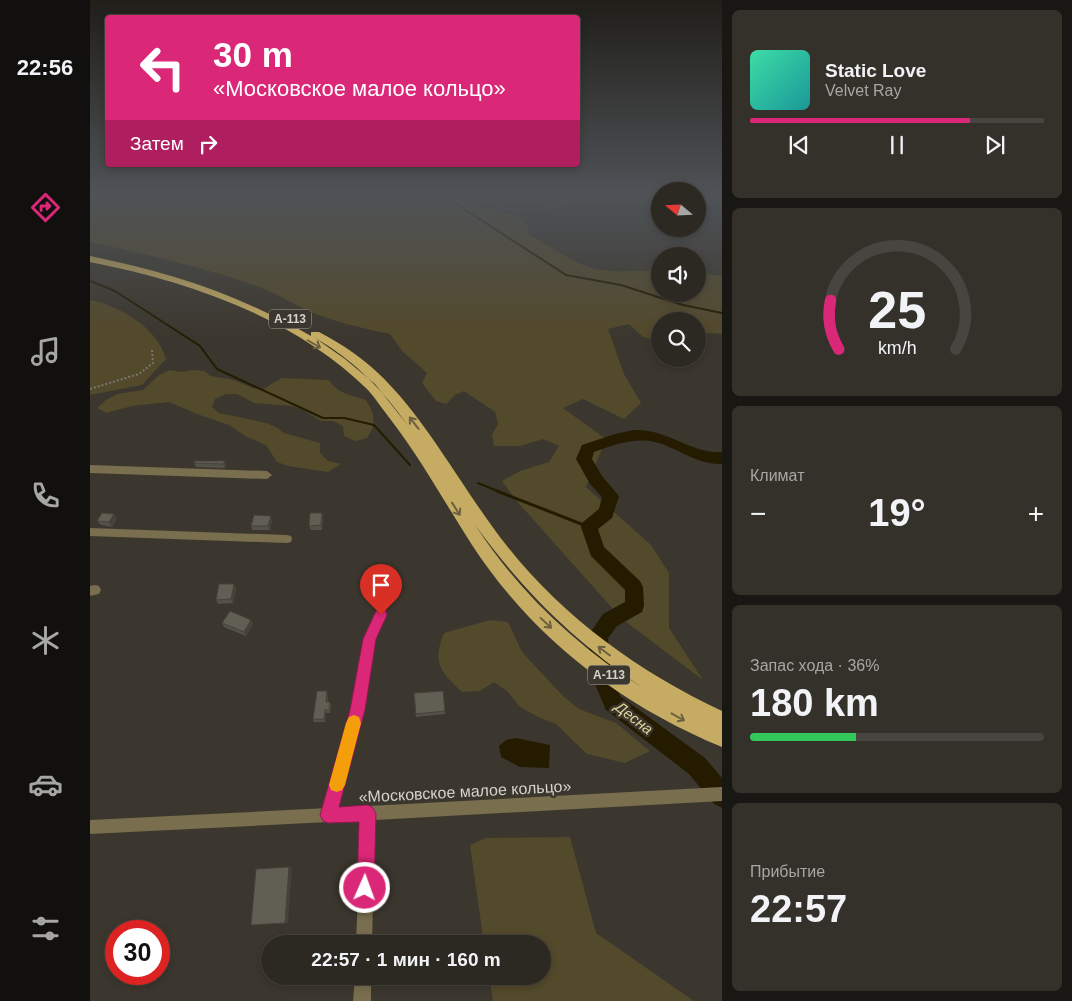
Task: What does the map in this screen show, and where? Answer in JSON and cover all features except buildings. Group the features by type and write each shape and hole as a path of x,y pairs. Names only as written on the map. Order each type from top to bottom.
{"highway":[{"name":"А-113","path":"90,254 122,259 174,272 226,289 283,315 333,344 381,382 419,430 544,621 607,673 646,700 698,728 722,738"},
{"name":"А-113","path":"90,259 167,277 218,294 274,321 324,349 372,388 408,433 467,525 520,585 557,612 617,661 653,685 722,720"}],"street":[{"path":"90,469 267,475"},
{"path":"90,532 287,539"},
{"name":"«Московское малое кольцо»","path":"90,827 368,814 722,794"},
{"path":"364,935 368,814"},
{"path":"362,1001 363,985"}],"lane":[{"path":"328,815 357,710 370,639 381,615"}],"path":[{"path":"90,390 139,374 153,363 152,350"}],"shaded area":[{"path":"93,243 544,243 565,256 595,269 613,271 651,270 651,302 706,302 706,274 722,276 722,334 706,334 706,312 651,312 651,339 643,337 629,324 608,329 624,374 641,403 624,419 583,399 563,408 606,439 586,487 651,545 669,573 669,628 703,680 621,618 515,499 502,481 520,471 549,462 559,446 543,439 520,446 494,446 492,435 498,424 495,412 464,391 455,395 446,404 436,401 422,383 427,373 403,352 390,334 353,326 325,317 264,289 174,261"},
{"path":"90,300 114,307 125,313 146,328 155,338 166,359 142,385 90,395"},
{"path":"170,370 181,372 192,370 204,371 211,376 234,380 252,388 263,389 282,378 329,380 332,385 341,391 366,400 374,419 372,428 367,438 355,441 344,436 343,426 333,421 321,421 303,410 292,406 254,403 237,394 226,394 215,399 212,407 219,413 266,423 284,433 320,443 320,453 328,461 341,464 328,472 288,466 277,462 266,445 245,436 229,425 169,402 132,406 106,413 97,408 117,394 143,390 159,375"},
{"path":"490,620 508,622 522,652 563,696 579,709 616,723 650,751 625,763 587,754 556,724 520,707 508,692 494,682 480,691 462,692 448,678 440,666 440,643 444,633"},
{"path":"516,738 550,745 549,768 520,767 501,757 499,746 506,740"},
{"path":"570,837 596,933 694,1001 493,1001 490,985 551,985 551,935 483,935 470,845 486,838"}],"waterway":[{"path":"516,243 566,275 621,285 683,305 722,313"},
{"path":"90,281 115,291 200,346 217,369 323,418 344,418 374,425 410,465"},
{"name":"Десна","path":"722,458 699,455 654,436 634,435 605,442 587,449 584,459 596,480 611,496 606,513 589,527 597,551 634,587 635,606 610,620 598,636 601,675 613,703 697,766 722,796"},
{"path":"478,483 500,492"},
{"path":"497,491 589,527"}],"slow traffic":[{"path":"337,785 354,723"}],"route":[{"path":"365,888 368,814 328,815 357,710 370,639 381,615"}]}
